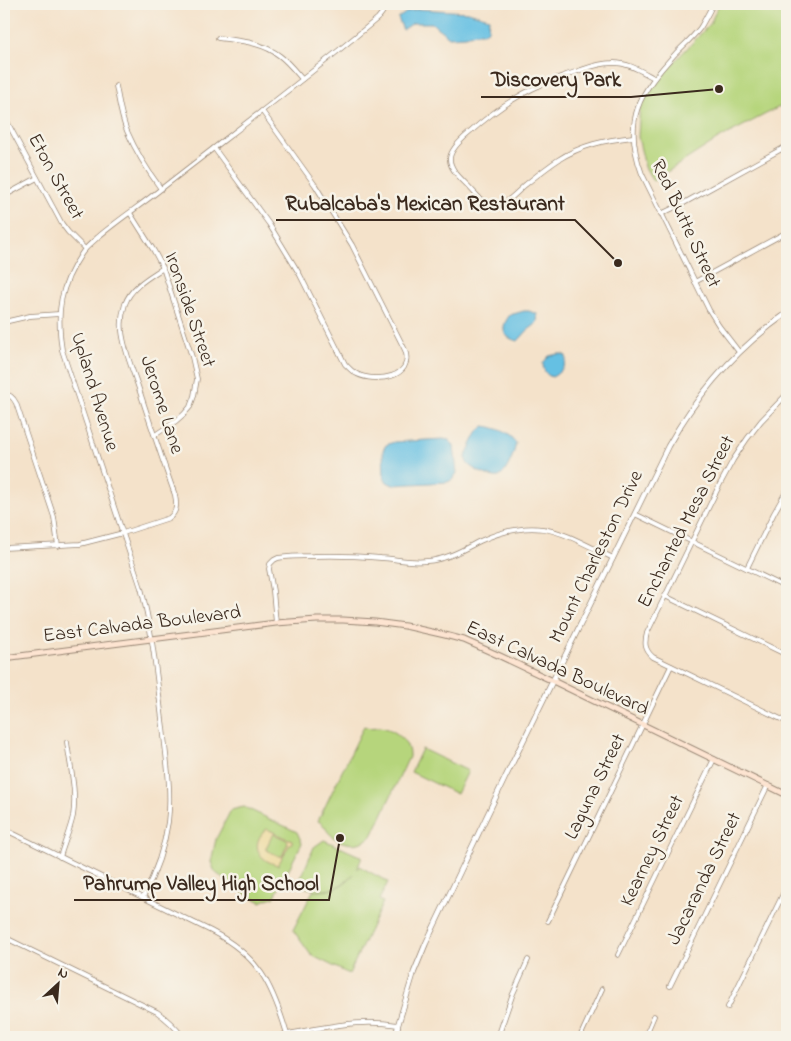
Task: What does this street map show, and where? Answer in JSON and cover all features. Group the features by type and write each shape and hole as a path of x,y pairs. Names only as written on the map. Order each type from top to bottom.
{"main road":[{"name":"East Calvada Boulevard","path":"4,658 276,623 343,620 405,626 464,640 643,724 787,795"}],"street":[{"name":"Upland Avenue","path":"143,897 154,877 159,862 167,830 170,803 152,639 141,588 62,350 59,329 61,298 73,268 85,250 107,230 345,46 378,18 387,4"},
{"name":"Red Butte Street","path":"713,4 699,29 645,90 637,110 633,137 640,168 695,282 719,326 739,352"},
{"path":"218,38 255,43 266,48 288,62 302,79"},
{"path":"633,137 601,142 574,151 558,160 495,207 486,204 455,171 450,159 455,148 481,123 516,98 545,82 585,68 610,63 628,66 654,78"},
{"path":"116,86 127,130 135,148 161,189"},
{"path":"214,148 269,224 300,275 345,364 357,374 366,377 378,378 400,372 405,366 407,356 405,350 352,245 305,170 262,111"},
{"name":"Eton Street","path":"4,116 6,126 62,224 85,250"},
{"path":"662,214 787,146"},
{"path":"4,196 37,178"},
{"name":"Ironside Street","path":"130,213 163,268 192,357 197,379 190,407 176,421 155,435"},
{"path":"695,282 787,232"},
{"name":"Jerome Lane","path":"123,533 169,518 177,507 125,344 121,321 124,305 129,296 142,281 163,268"},
{"name":"Mount Charleston Drive","path":"396,1037 414,972 426,943 668,446 681,423 711,383 739,352 787,313"},
{"path":"4,322 30,316 59,314"},
{"path":"4,394 11,395 16,402 54,517 58,546"},
{"name":"Enchanted Mesa Street","path":"671,666 653,657 645,648 647,634 733,460 746,439 787,394"},
{"path":"747,568 787,490"},
{"path":"635,514 787,588"},
{"path":"276,623 269,569 270,564 278,558 343,555 428,561 451,555 498,534 530,528 555,531 613,558"},
{"path":"4,548 80,544 123,533"},
{"path":"665,596 787,655"},
{"path":"671,666 787,722"},
{"name":"Laguna Street","path":"548,921 671,666"},
{"path":"60,857 71,824 73,808 67,742"},
{"name":"Kearney Street","path":"618,955 714,759"},
{"name":"Jacaranda Street","path":"670,986 768,785"},
{"path":"4,830 225,938 245,954 260,972 273,993 287,1034"},
{"path":"728,1007 787,886"},
{"path":"4,937 156,1012 175,1027 182,1037"},
{"path":"498,1037 512,996 528,960"},
{"path":"580,1037 602,989"},
{"path":"644,1037 654,1016"},
{"path":"276,1037 343,1024 383,1022 398,1025"},
{"path":"782,1037 787,1027"}],"green space":[{"path":"719,4 787,4 787,103 718,139 653,181 645,167 638,137 640,103 661,76 710,24"},
{"path":"364,726 386,728 396,733 407,746 409,757 373,834 363,842 351,844 339,841 318,821"},
{"path":"422,749 468,771 457,794 411,772"},
{"path":"244,807 297,832 302,843 274,898 272,897 261,902 238,890 215,872 211,862 216,839 231,810"},
{"path":"324,840 362,857 357,869 359,866 388,882 379,900 383,902 349,974 311,955 293,930 313,891 328,890 310,889 298,885 314,847"}],"sand":[{"path":"267,829 292,840 278,865 265,860 258,851 257,845 261,834","holes":["274,834 287,840 288,843 282,856 266,850"]}],"water":[{"path":"418,9 468,12 489,18 488,30 483,33 449,37 432,23 413,23 403,30 398,18 407,12"},
{"path":"524,311 537,314 537,323 518,341 513,340 504,331 505,324 510,315"},
{"path":"558,354 566,356 566,362 560,371 552,377 545,372 543,363 549,356"},
{"path":"484,426 502,431 516,443 508,467 499,477 477,471 466,461 467,454 475,437"},
{"path":"449,440 454,446 457,473 453,479 448,482 393,485 384,478 383,450 386,445 394,442"}],"place":[{"name":"Discovery Park","path":"719,89"},
{"name":"Rubalcaba's Mexican Restaurant","path":"618,263"},
{"name":"Pahrump Valley High School","path":"340,838"}]}
